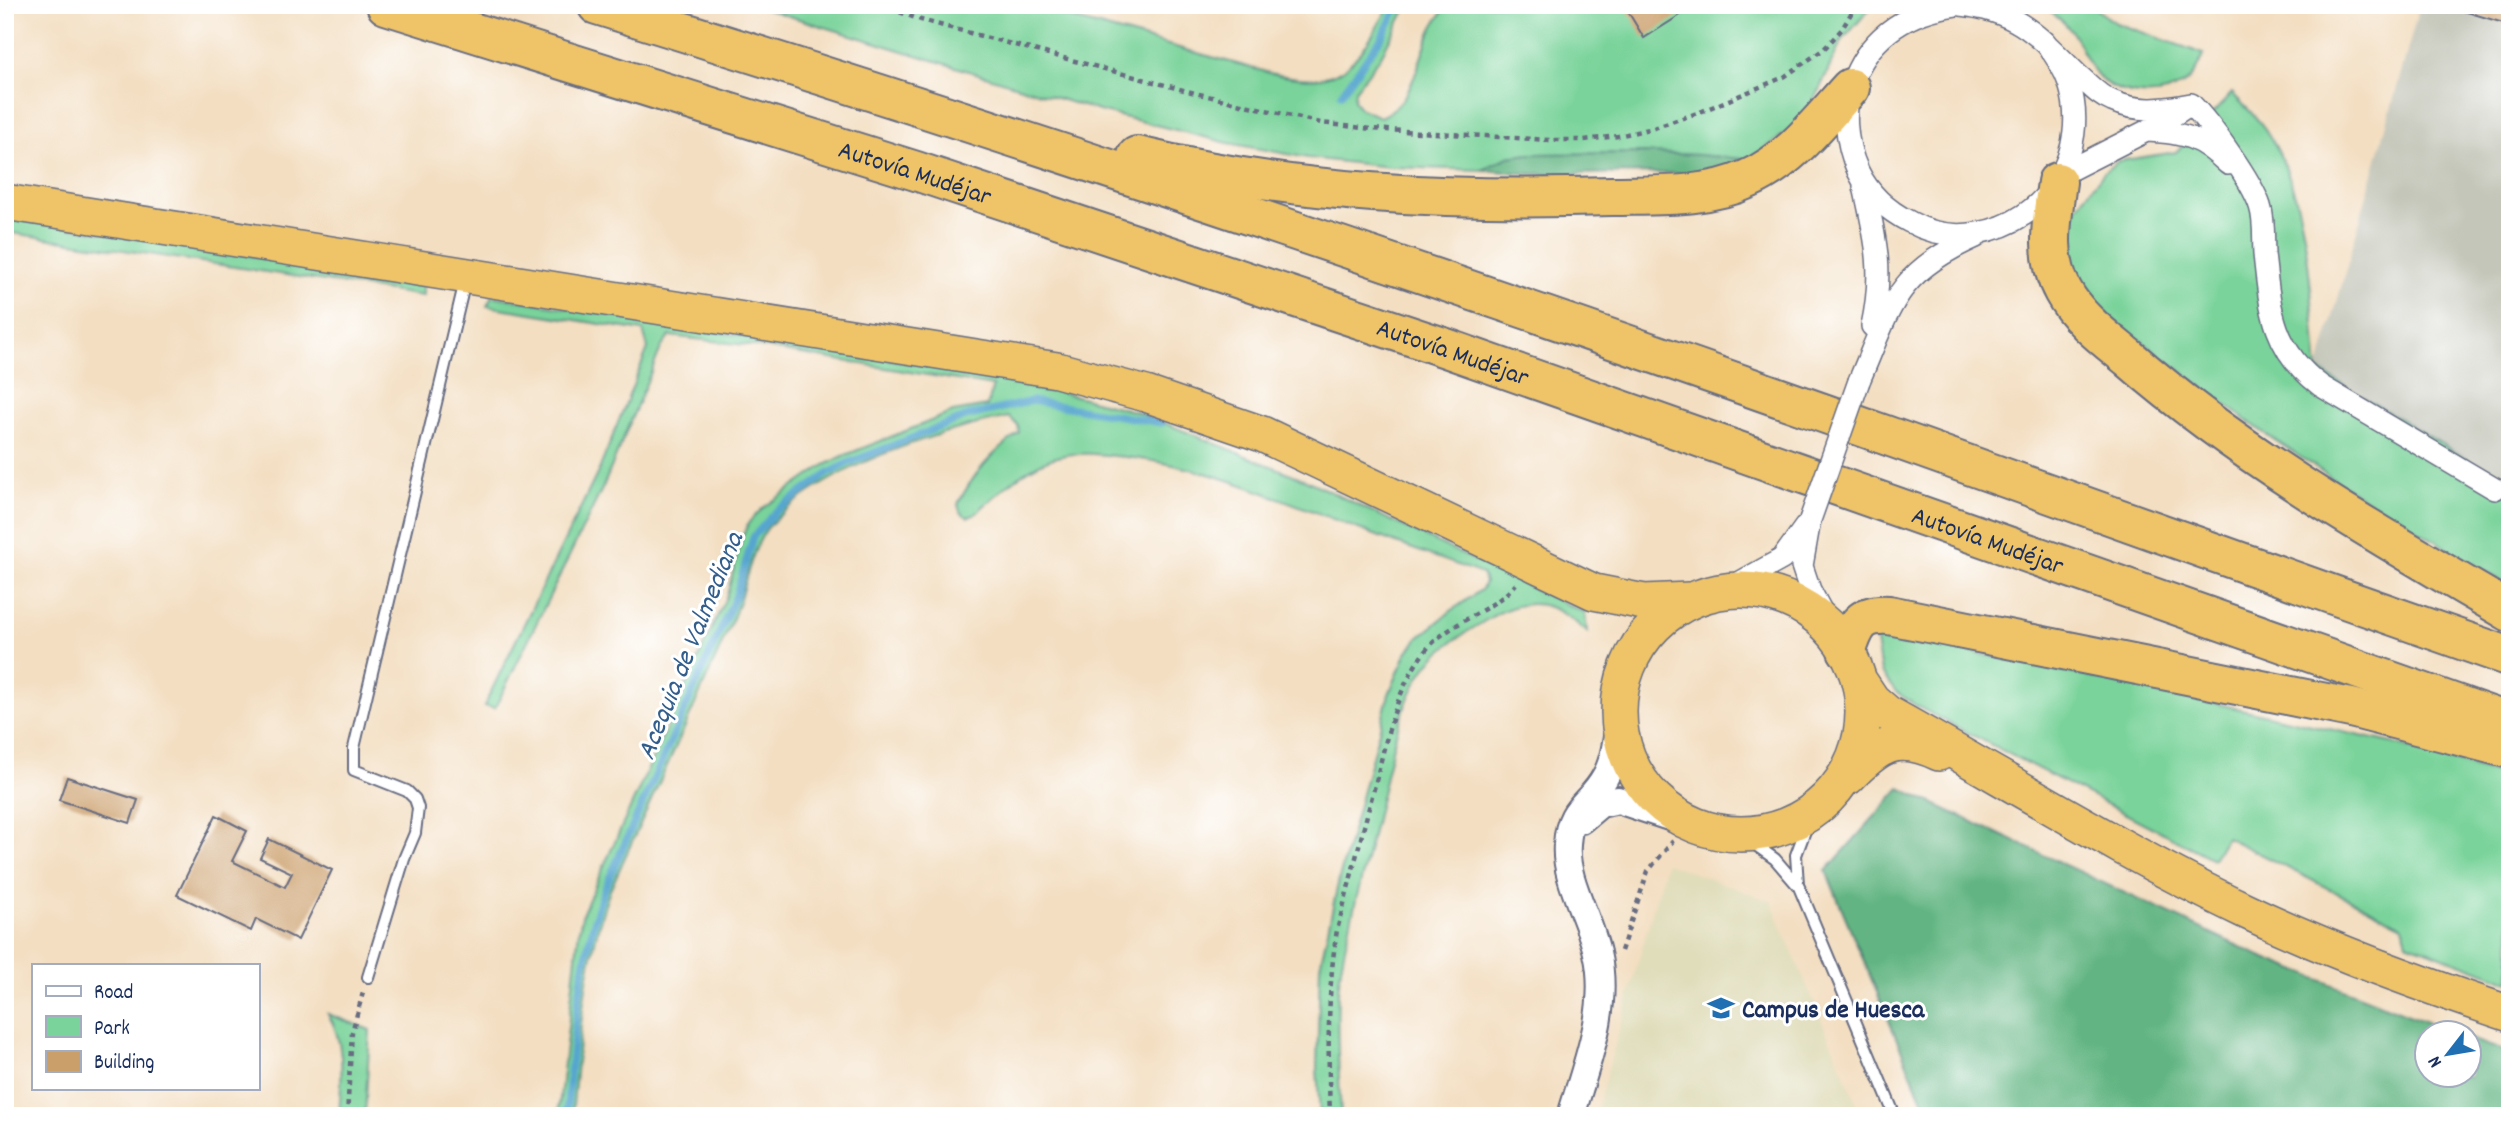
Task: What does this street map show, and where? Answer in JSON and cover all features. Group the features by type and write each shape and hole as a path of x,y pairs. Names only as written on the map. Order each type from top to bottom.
{"highway":[{"name":"Autovía Mudéjar","path":"386,5 930,176 1446,348 2510,723"},
{"path":"597,5 1052,150 1430,276 2510,657"},
{"path":"1052,150 1094,143 1200,169 1320,187 1419,196 1518,199 1671,194 1725,186 1746,180 1769,168 1804,139 1850,88"},
{"path":"2060,178 2050,235 2053,265 2062,291 2079,313 2151,377 2246,449 2510,612"},
{"path":"5,202 1057,370 1146,394 1262,434 1594,592 1643,602 1689,600 1726,590 1764,591 1782,596 1816,615 1845,653 1872,700 1887,713 2012,786 2193,884 2288,931 2394,974 2510,1014"},
{"path":"1594,592 1620,626 1625,638 1628,663"},
{"path":"1689,600 1653,626 1636,647 1622,683 1619,704 1619,725 1628,758 1645,787 1689,831 1740,834 1778,829 1812,812 1868,755 1898,742 1923,746 2012,786"},
{"path":"1838,787 1856,755 1863,719 1845,653 1853,631 1868,616 1889,615 2351,708 2510,749"}],"street":[{"path":"1897,5 1859,66 1850,88 1846,112 1847,135 1853,159 1863,180 1878,200 1896,215 1918,227 1966,235 1990,231"},
{"path":"1873,46 1890,29 1911,16 1934,8 1956,5"},
{"path":"1961,5 2001,10 2027,26 2096,92 2114,103 2152,110 2191,104"},
{"path":"1845,653 1810,590 1802,566 1810,520 1859,381 1893,301 1911,277 1939,255 2010,224 2028,213 2044,199 2060,178 2071,152 2075,129 2074,106 2069,82 2059,61 2045,42"},
{"path":"2060,178 2162,123 2191,104"},
{"path":"2191,104 2224,145 2260,205 2272,315 2283,343 2297,367 2320,386 2495,489"},
{"path":"2146,131 2186,135 2197,140 2221,156 2251,188"},
{"path":"1859,381 1880,279 1879,256 1863,180"},
{"path":"1726,590 1782,559 1810,520"},
{"path":"1571,1116 1598,1021 1601,984 1592,933 1569,869 1568,835 1577,809 1606,776 1619,725"},
{"path":"1568,835 1590,811 1608,801 1630,803 1689,831"}],"lane":[{"path":"368,977 404,859 415,833 418,808 415,799 407,791 354,770 354,748 466,275"},
{"path":"1798,887 1796,855 1812,812"},
{"path":"1740,834 1775,859 1798,887 1895,1116"}],"path":[{"path":"881,5 921,20 1321,123 1371,129 1549,140 1618,136 1654,128 1784,77 1824,49 1842,29 1856,5"},
{"path":"1330,1116 1328,1024 1337,930 1402,691 1433,642 1510,591 1531,561"},
{"path":"1623,962 1622,944 1648,871 1660,854 1689,831"},
{"path":"347,1116 352,1032 368,977"}],"shaded area":[{"path":"2420,5 2510,5 2510,485 2318,370"},
{"name":"Campus de Huesca","path":"1666,863 1771,901 1862,1116 1595,1116"}],"green space":[{"path":"753,5 1023,5 1270,73 1295,78 1315,78 1332,75 1345,68 1367,43 1390,5 1408,5 1381,56 1355,90 1354,101 1361,109 1380,117 1391,111 1408,91 1432,29 1447,5 1873,5 1841,42 1807,111 1790,130 1749,160 1646,153 1529,154 1508,157 1482,170 1389,167 1308,158 1228,143 1099,111"},
{"path":"2042,5 2090,5 2116,23 2204,54 2189,79 2172,90 2149,94 2125,91 2114,87 2096,74 2068,27"},
{"path":"2232,93 2265,129 2292,184 2306,245 2318,370 2510,485 2510,586 2344,486 2261,431 2112,319 2084,292 2072,267 2067,235 2076,208 2104,172 2118,161 2176,152"},
{"path":"1646,153 1744,159 1724,168 1697,173 1533,174 1482,170 1508,157 1529,154"},
{"path":"5,217 423,283 423,296 5,232"},
{"path":"492,296 1007,378 1137,412 1306,480 1585,613 1587,632 1563,613 1540,604 1516,606 1502,611 1442,650 1426,666 1412,690 1395,737 1341,970 1337,1024 1341,1116 1320,1116 1317,1068 1320,966 1339,879 1389,694 1406,654 1417,639 1482,589 1485,582 1482,574 1202,472 1144,459 1108,455 1074,454 1036,465 968,517 961,512 958,504 970,483 1000,448 1019,433 1018,426 1009,417 914,442 849,469 793,504 763,534 733,618 610,890 588,973 572,1116 558,1116 583,912 727,595 742,537 749,522 763,508 823,466 843,456 953,412 987,406 993,386 754,346 670,336 661,348 603,487 495,708 484,706 599,470 648,348 643,331 487,306"},
{"path":"1875,636 1956,649 2196,699 2392,743 2510,777 2510,982 2407,943 2403,926 2226,837 2213,859 1918,707 1895,691 1881,672"},
{"path":"1900,788 2260,956 2421,1020 2414,1020 2414,1090 2484,1090 2484,1044 2510,1053 2510,1116 1929,1116 1826,871"},
{"path":"328,1014 370,1030 365,1116 339,1116 340,1051 338,1038"}],"building":[{"path":"1624,5 1696,5 1644,38"},
{"path":"2510,5 2510,25 2447,6"},
{"path":"67,777 138,800 130,823 59,800"},
{"path":"216,815 247,831 232,861 285,887 292,873 260,858 269,839 332,870 298,940 256,919 251,931 177,895"}],"waterway":[{"name":"Acequia de Valmediana","path":"1341,94 1381,38 1399,5"},
{"name":"Acequia de Valmediana","path":"566,1116 574,1031 583,974 603,892 736,595 753,537 776,511 829,473 965,417 1032,401 1162,423"}],"place":[{"name":"Campus de Huesca","path":"1721,1008"}]}
